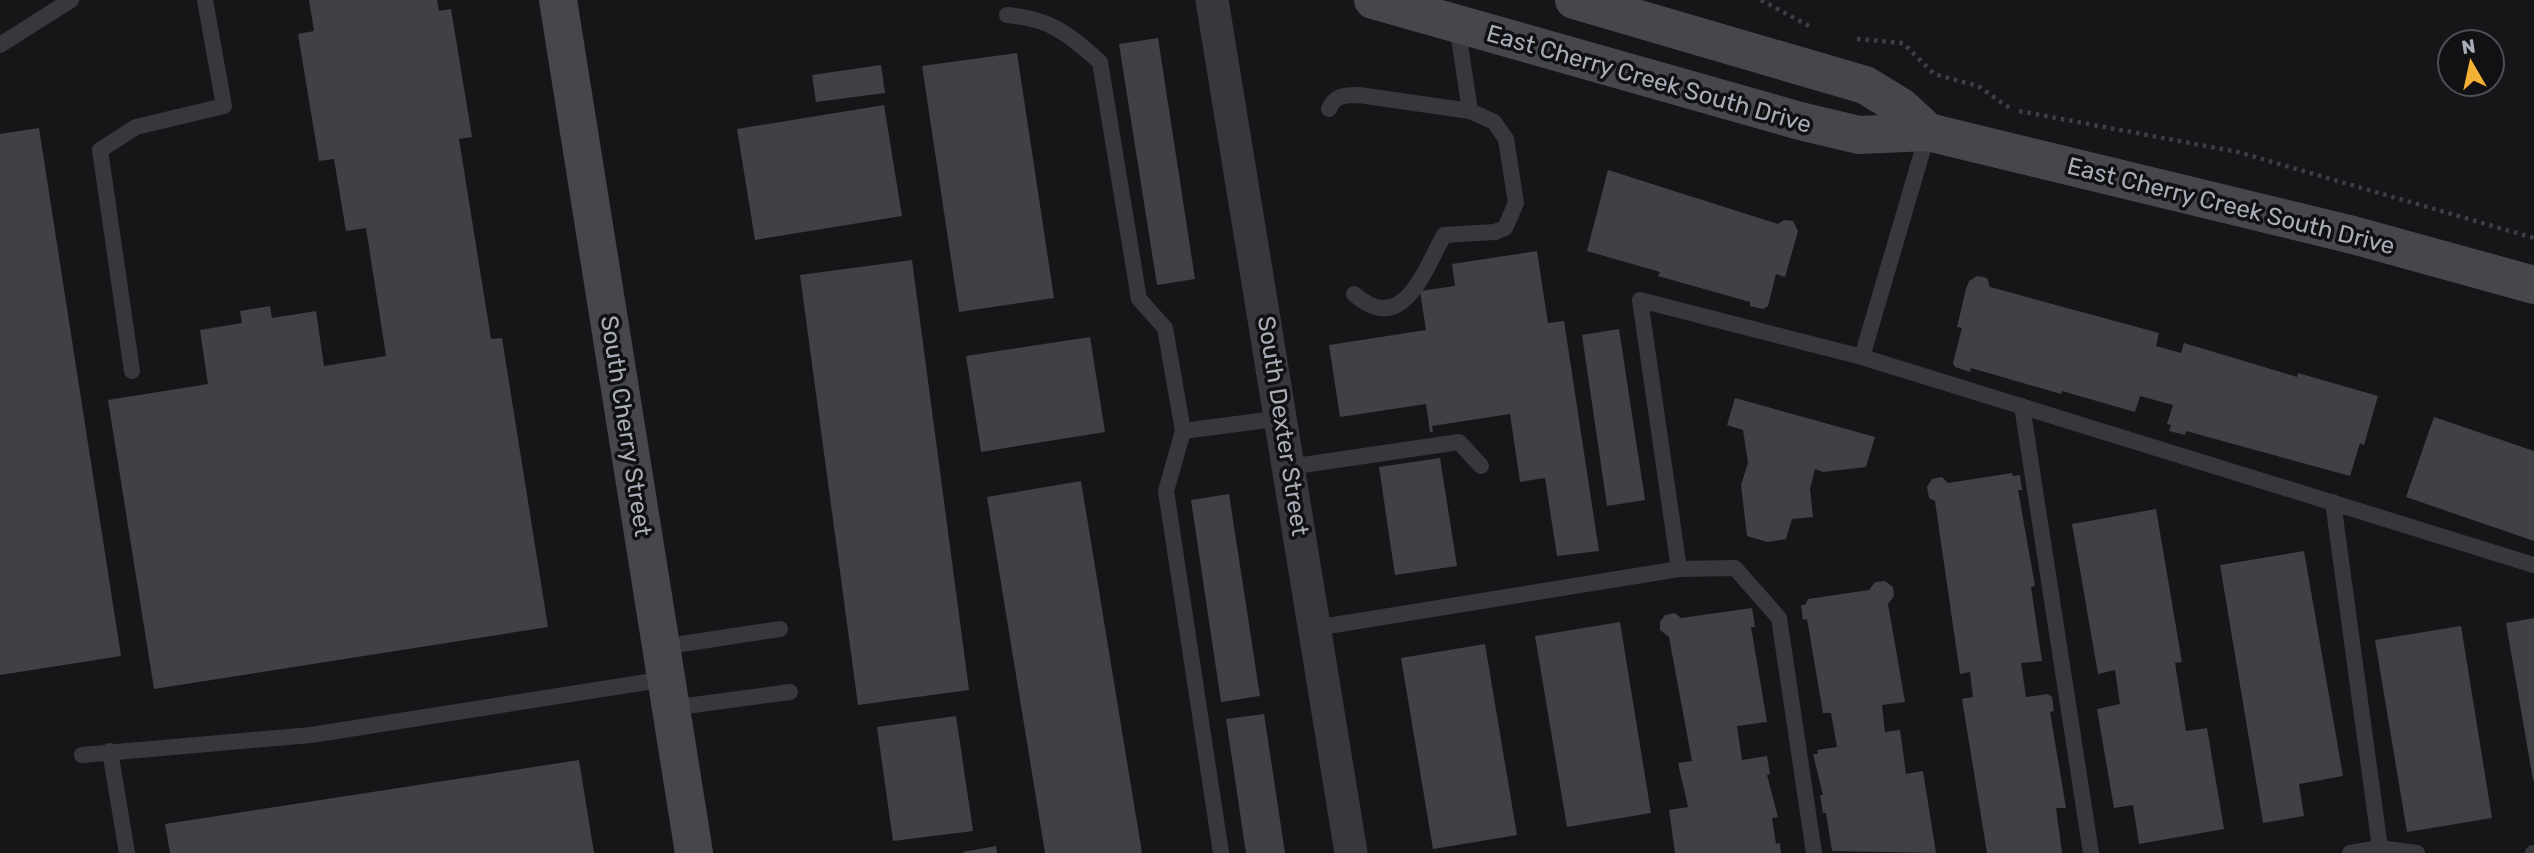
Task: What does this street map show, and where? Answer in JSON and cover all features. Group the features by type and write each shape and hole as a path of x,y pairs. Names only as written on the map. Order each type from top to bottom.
{"main road":[{"name":"South Cherry Street","path":"558,0 694,853"},
{"name":"East Cherry Creek South Drive","path":"1373,0 1832,129 1880,136 1927,132 2353,235 2534,285"},
{"path":"1574,0 1865,86 1901,107 1927,132"}],"street":[{"name":"South Dexter Street","path":"1212,0 1351,853"}],"lane":[{"path":"0,45 71,0"},
{"path":"132,370 100,150 136,127 224,106 205,0"},
{"path":"1007,15 1035,17 1058,28 1100,62 1139,299 1165,328 1183,431 1166,491 1221,853"},
{"path":"1457,25 1470,111"},
{"path":"1329,108 1332,101 1341,95 1427,103 1470,111 1494,122 1506,139 1516,203 1505,228 1495,232 1444,234 1411,293 1400,305 1387,309 1371,307 1354,294"},
{"path":"1862,357 1927,132"},
{"path":"1679,569 1640,300 1862,357 2534,565"},
{"path":"2022,406 2091,853"},
{"path":"1183,431 1282,418"},
{"path":"1289,467 1459,442 1481,466"},
{"path":"2333,502 2380,848"},
{"path":"1315,628 1679,569 1735,568 1779,618 1814,853"},
{"path":"82,755 311,735 667,678 780,629"},
{"path":"667,678 790,692"},
{"path":"110,751 127,853"},
{"path":"2350,853 2380,848 2417,853"}],"path":[{"path":"1761,0 1796,17 1812,29"},
{"path":"1855,39 1903,43 1934,74 1978,86 2010,109 2238,152 2534,238"}],"building":[{"path":"309,0 437,0 439,11 451,9 472,137 459,139 491,339 502,338 548,627 154,689 108,400 208,384 200,330 242,323 240,311 270,306 272,318 316,311 324,366 386,356 366,228 346,231 334,159 319,161 298,34 314,31"},
{"path":"1158,38 1195,279 1157,285 1119,44"},
{"path":"1017,53 1054,298 959,312 922,66"},
{"path":"881,65 885,93 816,102 812,75"},
{"path":"884,105 902,216 755,240 737,129"},
{"path":"39,128 121,656 0,675 0,134"},
{"path":"1608,170 1778,224 1784,220 1793,221 1798,231 1785,277 1776,274 1768,306 1763,309 1750,306 1750,302 1658,276 1660,272 1587,251"},
{"path":"1537,251 1548,323 1564,321 1599,551 1557,556 1545,478 1520,482 1510,414 1432,426 1433,432 1430,432 1426,404 1340,417 1329,345 1426,330 1420,291 1455,286 1452,264"},
{"path":"912,260 969,690 858,705 800,275"},
{"path":"1977,276 1987,278 1990,287 2159,333 2156,346 2181,353 2184,343 2297,377 2298,373 2378,396 2364,445 2360,443 2350,476 2186,431 2185,435 2169,431 2171,425 2167,424 2173,405 2140,396 2135,412 1971,368 1970,372 1955,367 1953,363 1962,328 1957,327 1966,289 1969,281"},
{"path":"1619,329 1645,500 1607,506 1582,335"},
{"path":"1090,337 1105,432 981,452 966,356"},
{"path":"1735,398 1875,437 1866,467 1823,472 1815,469 1810,489 1813,517 1792,519 1786,539 1767,542 1747,536 1741,485 1748,463 1743,430 1727,425"},
{"path":"2434,417 2534,451 2534,541 2406,497"},
{"path":"1440,458 1457,566 1395,575 1379,467"},
{"path":"2012,473 2013,476 2020,475 2022,490 2018,490 2035,586 2031,587 2042,661 2021,663 2026,697 2048,694 2052,697 2054,711 2050,712 2066,808 2056,808 2062,853 1987,853 1962,699 1973,697 1970,672 1960,674 1935,501 1929,498 1927,487 1932,479 1942,477 1948,483"},
{"path":"1081,481 1142,853 1045,853 987,497"},
{"path":"1229,494 1260,696 1221,702 1191,500"},
{"path":"2156,509 2182,662 2175,663 2186,731 2207,728 2224,829 2139,844 2133,805 2114,808 2097,709 2120,704 2115,670 2098,674 2072,524"},
{"path":"2304,551 2343,776 2299,784 2304,816 2263,823 2220,565"},
{"path":"1885,581 1893,587 1894,596 1888,604 1905,702 1882,705 1885,732 1900,730 1906,774 1923,771 1936,853 1832,851 1826,813 1823,813 1820,795 1823,795 1813,754 1818,754 1817,750 1837,747 1831,713 1823,713 1807,619 1803,620 1801,605 1805,605 1808,599 1869,590 1875,582"},
{"path":"1752,608 1755,627 1751,627 1767,722 1737,726 1742,760 1767,756 1770,774 1767,775 1778,817 1772,818 1776,844 1780,843 1781,853 1675,853 1669,810 1688,807 1678,763 1692,761 1669,637 1660,630 1660,622 1665,615 1675,613 1681,618"},
{"path":"2534,618 2534,780 2533,780 2506,623"},
{"path":"1620,622 1651,813 1567,827 1535,636"},
{"path":"2461,626 2492,818 2407,832 2375,640"},
{"path":"1485,644 1517,835 1433,849 1401,658"},
{"path":"1264,714 1285,853 1246,853 1226,719"},
{"path":"956,716 973,831 893,841 877,727"},
{"path":"579,760 594,853 170,853 165,824"},
{"path":"996,846 997,853 963,853 963,852"}]}
